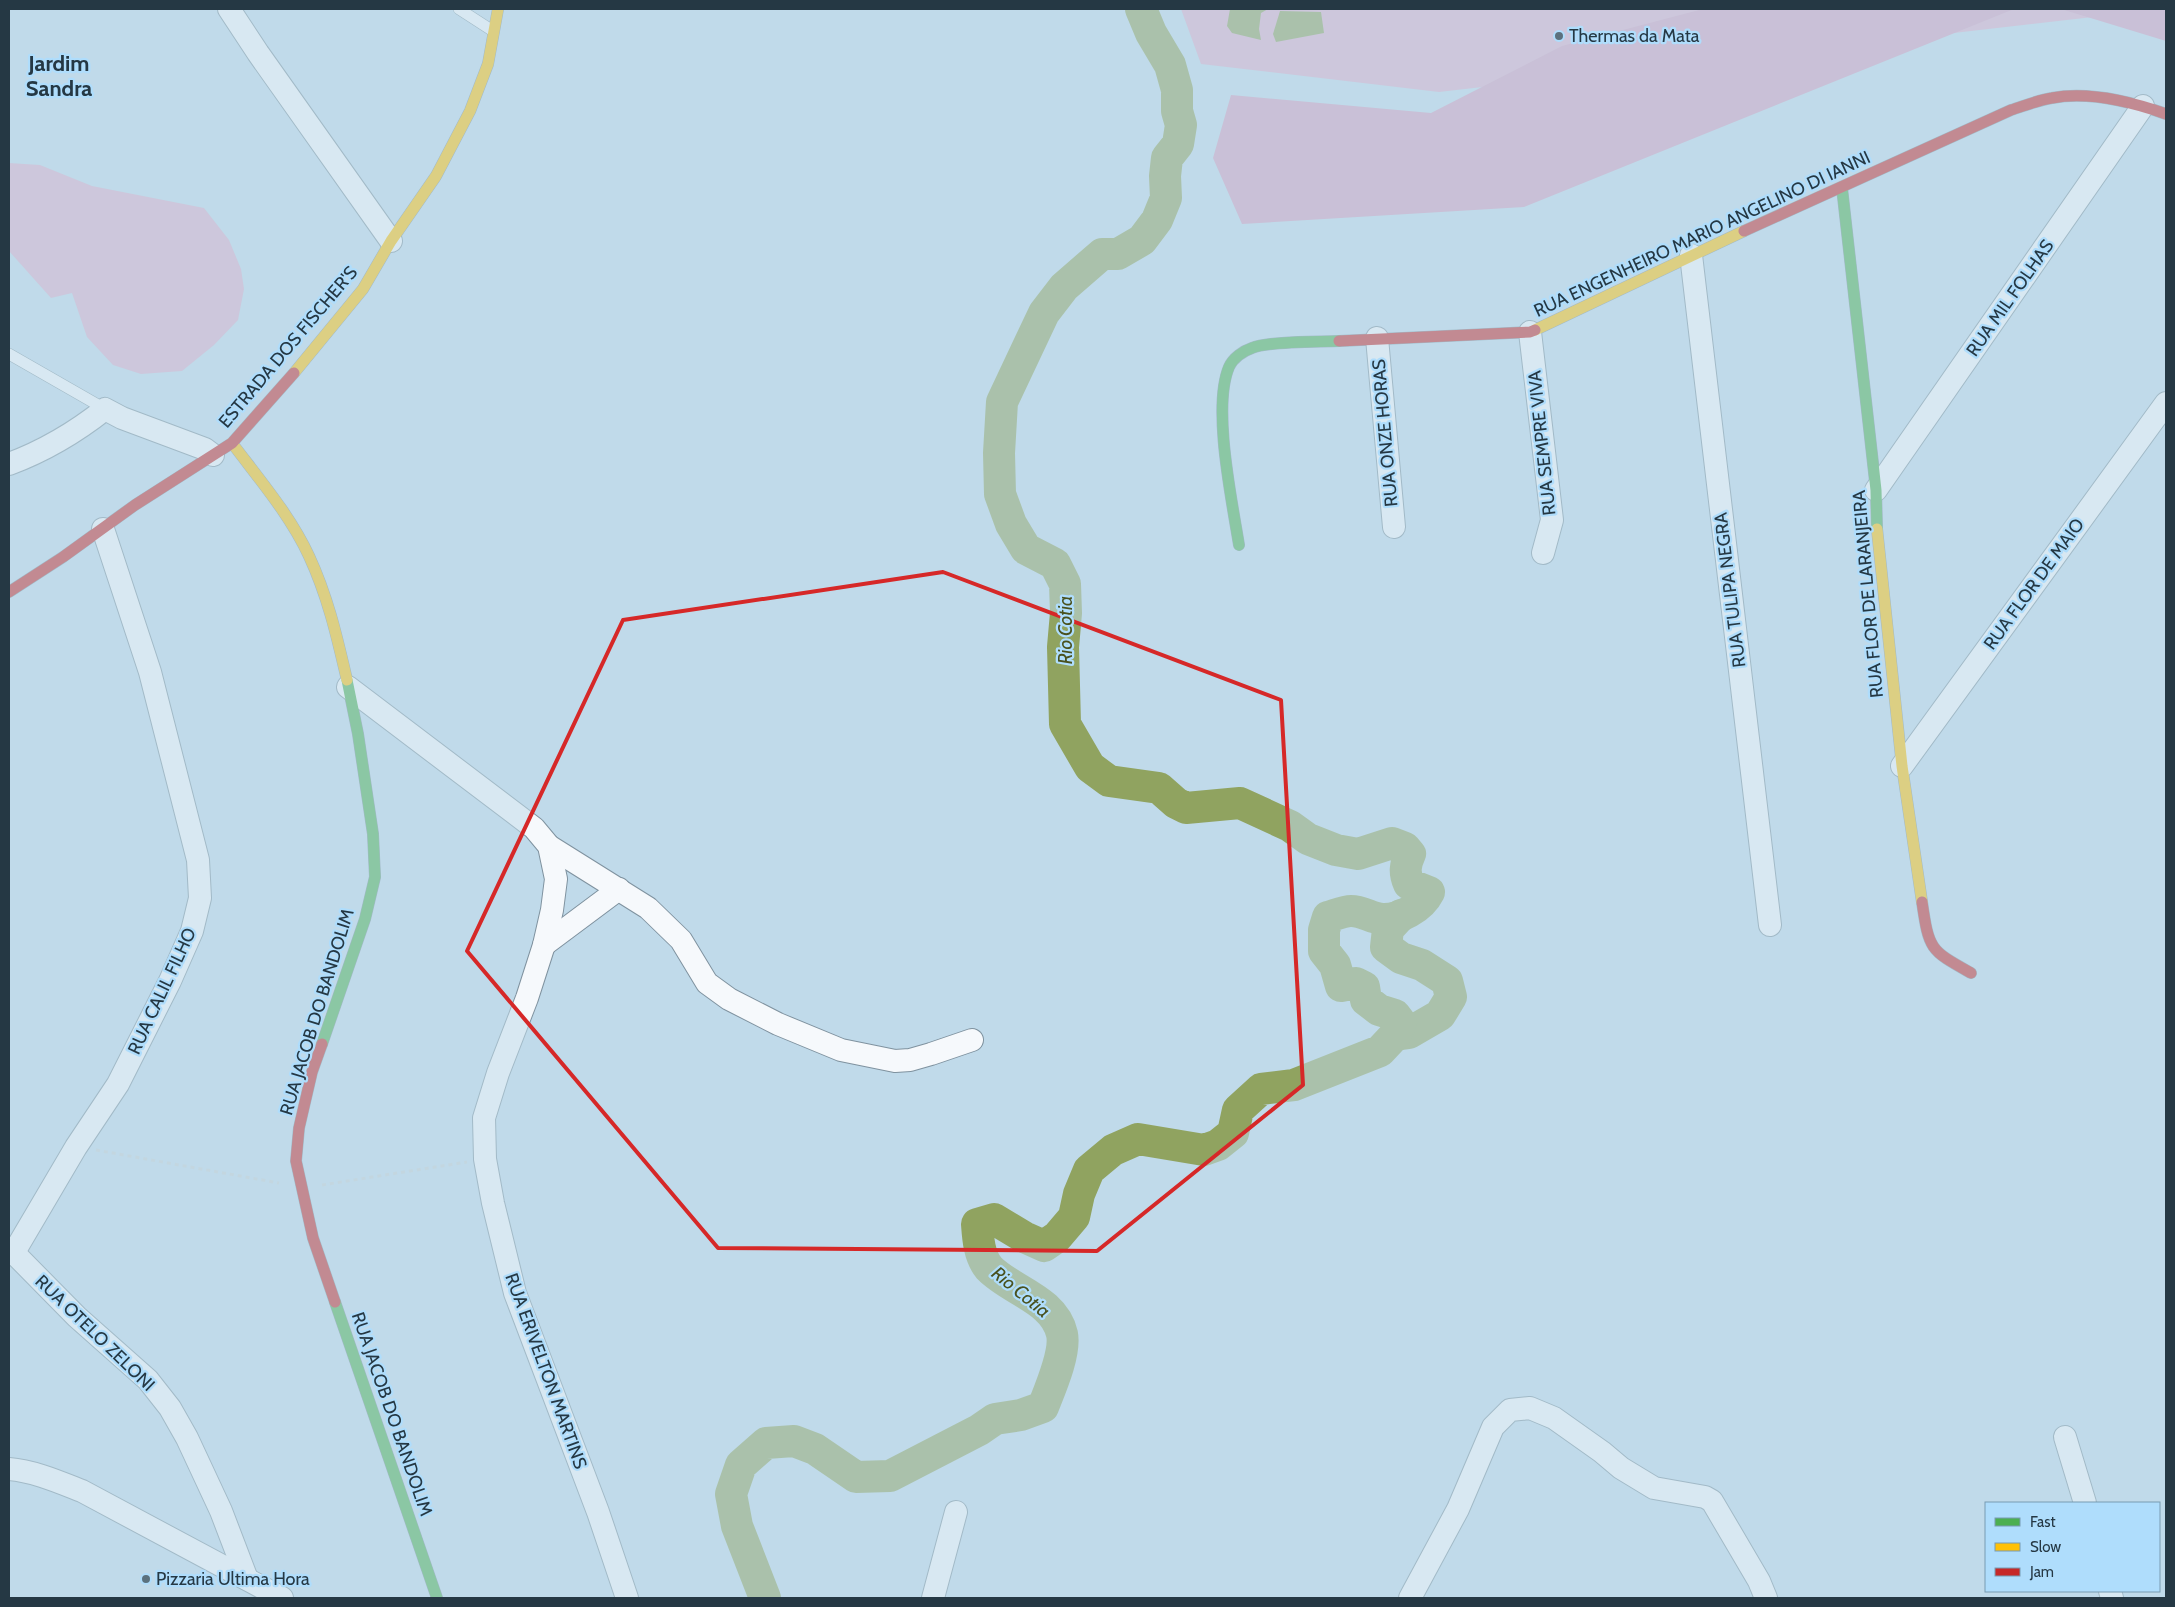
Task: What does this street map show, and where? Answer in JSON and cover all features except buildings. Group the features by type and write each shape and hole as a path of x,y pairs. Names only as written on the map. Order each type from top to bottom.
{"street":[{"path":"229,9 268,68 391,241"},
{"name":"ESTRADA DOS FISCHER'S","path":"9,592 63,557 135,505 232,443 288,381 363,289 391,241 436,176 470,111 488,64 498,9"},
{"name":"RUA ENGENHEIRO MARIO ANGELINO DI IANNI","path":"1239,545 1224,437 1224,387 1229,366 1248,348 1259,345 1377,338 1530,332 1691,255 2011,110 2044,100 2082,96 2143,106 2166,114"},
{"name":"RUA MIL FOLHAS","path":"1876,490 2143,106"},
{"name":"RUA FLOR DE LARANJEIRA","path":"1842,188 1876,490 1876,517 1902,766 1924,915 1930,944 1941,956 1972,973"},
{"name":"RUA TULIPA NEGRA","path":"1691,255 1770,925"},
{"name":"RUA SEMPRE VIVA","path":"1530,332 1552,520 1543,553"},
{"name":"RUA ONZE HORAS","path":"1377,338 1394,527"},
{"name":"RUA FLOR DE MAIO","path":"1902,766 2166,402"},
{"path":"9,464 32,455 82,427 105,409 122,418 205,450 213,455"},
{"name":"RUA JACOB DO BANDOLIM","path":"232,443 282,510 310,556 333,617 358,734 373,834 375,877 365,919 312,1072 298,1128 296,1161 313,1238 437,1598"},
{"name":"RUA CALIL FILHO","path":"11,1251 118,1084 170,981 192,931 200,898 198,860 150,672 103,529"},
{"path":"348,687 534,828 549,846 648,908 681,940 707,983 718,992 770,1020 841,1050 895,1060 924,1056 972,1040"},
{"name":"RUA ERIVELTON MARTINS","path":"549,846 556,879 552,910 544,945 527,998 498,1073 484,1118 485,1159 493,1203 515,1293 598,1512 627,1598"},
{"path":"544,945 619,889"},
{"name":"RUA OTELO ZELONI","path":"11,1251 77,1317 148,1380 170,1408 187,1438 221,1511 247,1579"},
{"path":"1410,1598 1458,1509 1493,1427 1510,1410 1530,1408 1554,1418 1621,1468 1654,1488 1705,1497 1712,1501 1759,1580 1766,1598"},
{"path":"2065,1437 2085,1502"},
{"path":"9,1469 53,1479 82,1491 133,1520 282,1598"},
{"path":"933,1598 956,1512"}],"lane":[{"path":"459,9 493,31"},
{"path":"9,354 105,409"}],"highlighted area":[{"path":"943,572 1281,700 1303,1085 1097,1251 718,1248 467,951 623,620"}],"shaded area":[{"name":"Thermas da Mata","path":"1181,9 2163,9 1439,92 1201,64"},
{"path":"1230,9 1268,9 1261,13 1259,29 1261,40 1232,33 1227,26"},
{"path":"1703,9 2014,9 1524,207 1242,224 1213,158 1231,95 1431,113 1562,46"},
{"path":"2061,9 2166,9 2166,41"},
{"path":"1280,11 1321,12 1324,33 1276,42 1273,34"},
{"path":"9,163 40,165 92,186 204,208 229,240 241,269 244,289 238,320 214,345 182,371 141,374 113,365 87,337 72,293 51,298 9,251"}],"waterway":[{"name":"Rio Cotia","path":"765,1598 737,1526 731,1494 741,1465 766,1443 794,1441 815,1449 856,1477 890,1476 979,1430 995,1419 1021,1415 1043,1407 1060,1361 1063,1342 1062,1334 1050,1312 1031,1296 998,1276 989,1268 981,1252 977,1224 994,1219 1024,1237 1044,1246 1057,1237 1074,1217 1079,1194 1089,1170 1113,1150 1138,1139 1204,1150 1218,1145 1233,1133 1238,1110 1261,1089 1294,1085 1380,1051 1395,1035 1401,1023 1395,1015 1379,1010 1366,1000 1364,987 1356,983 1341,986 1335,965 1324,951 1324,930 1328,917 1342,912 1355,911 1382,919 1389,919 1409,912 1421,903 1429,892 1409,884 1406,869 1410,854 1405,848 1392,843 1358,854 1336,850 1308,839 1290,826 1240,803 1186,808 1176,803 1159,788 1109,781 1090,767 1065,724 1063,647 1066,613 1065,584 1055,564 1026,549 1011,524 1000,494 999,453 1002,402 1044,313 1064,287 1102,254 1118,254 1142,240 1157,220 1166,198 1165,176 1167,158 1178,144 1181,125 1177,111 1177,90 1170,65 1151,33 1141,9"},
{"name":"Rio Cotia","path":"1395,1035 1409,1033 1440,1015 1451,997 1447,981 1422,965 1401,958 1386,947 1388,929 1401,915"}],"traffic: fast":[{"path":"1842,188 1876,490 1877,529"},
{"path":"1239,545 1228,480 1223,429 1222,406 1224,384 1229,367 1242,353 1260,346 1281,343 1339,341"},
{"path":"322,1044 365,919 375,877 373,834 358,734 347,680"},
{"path":"335,1302 437,1598"}],"traffic: slow":[{"path":"294,373 363,289 391,241 436,176 470,111 488,64 498,9"},
{"path":"1535,330 1744,231"},
{"path":"232,443 293,526 309,556 327,602 347,680"},
{"path":"1877,529 1902,766 1922,902"}],"traffic: jam":[{"path":"1744,231 2011,110 2042,100 2066,96 2095,97 2139,105 2166,114"},
{"path":"1339,341 1530,332 1535,330"},
{"path":"9,592 63,557 135,505 232,443 294,373"},
{"path":"1922,902 1927,930 1934,947 1947,959 1971,973"},
{"path":"322,1044 312,1072 299,1128 296,1161 313,1238 335,1302"}],"place":[{"name":"Thermas da Mata","path":"1559,36"},
{"name":"Pizzaria Ultima Hora","path":"146,1579"}],"district":[{"name":"Jardim Sandra","path":"59,76"}]}
